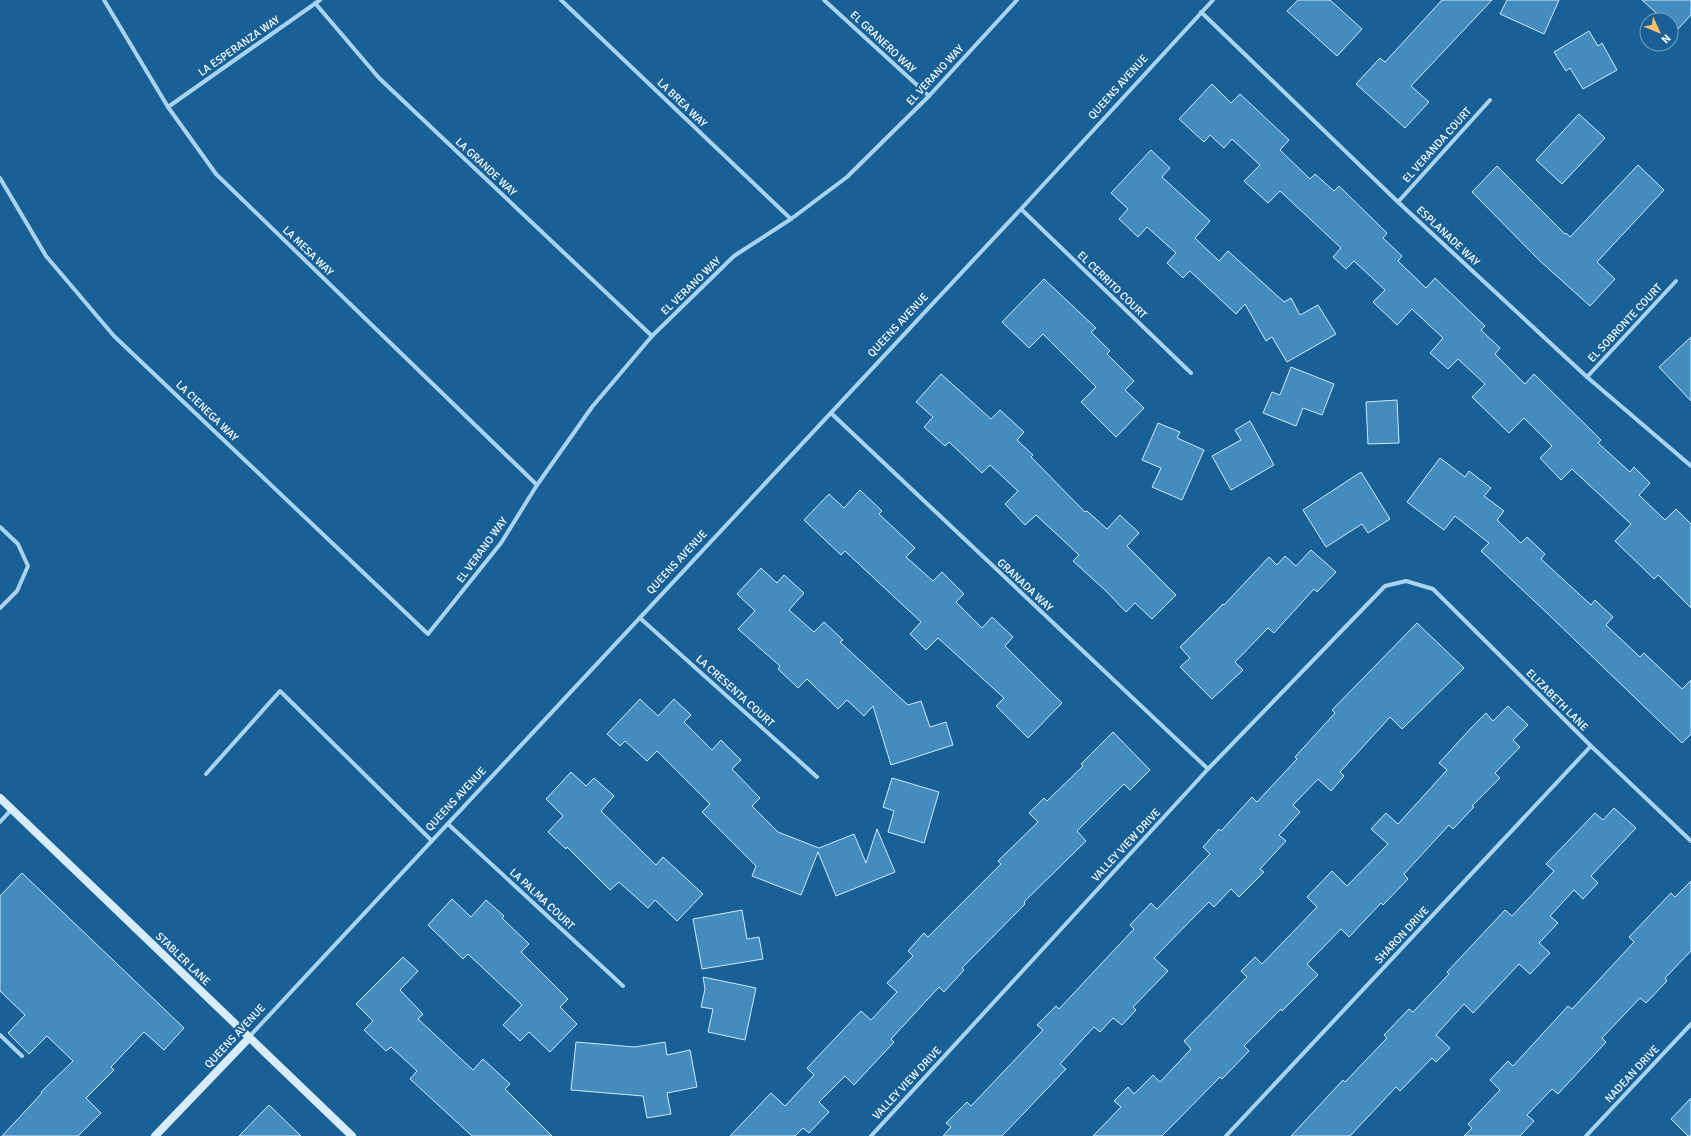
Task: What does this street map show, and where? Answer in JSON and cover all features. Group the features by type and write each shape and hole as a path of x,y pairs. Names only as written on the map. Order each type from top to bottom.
{"street":[{"name":"LA MESA WAY","path":"104,0 168,107 216,174 537,485"},
{"name":"LA ESPERANZA WAY","path":"168,107 320,0"},
{"name":"LA BREA WAY","path":"561,0 791,219"},
{"name":"EL GRANERO WAY","path":"824,0 929,96"},
{"name":"EL VERANO WAY","path":"428,634 501,543 537,485 592,407 652,336 734,256 791,219 847,177 929,96 1018,0"},
{"name":"QUEENS AVENUE","path":"155,1136 1021,209 1213,0"},
{"name":"LA GRANDE WAY","path":"315,3 379,78 652,336"},
{"name":"ESPLANADE WAY","path":"1201,12 1398,202 1587,377 1691,466"},
{"name":"EL VERANDA COURT","path":"1398,202 1490,100"},
{"name":"LA CIENEGA WAY","path":"0,178 46,256 114,336 428,634"},
{"name":"EL CERRITO COURT","path":"1021,209 1191,373"},
{"name":"EL SOBRONTE COURT","path":"1587,377 1676,281"},
{"name":"GRANADA WAY","path":"831,413 1208,769"},
{"path":"0,527 18,544 28,566 17,591 0,608"},
{"name":"VALLEY VIEW DRIVE","path":"871,1136 1208,769 1385,586 1406,581"},
{"name":"ELIZABETH LANE","path":"1406,581 1433,589 1591,746 1691,841"},
{"name":"LA CRESENTA COURT","path":"640,618 817,777"},
{"path":"206,774 280,691 432,841"},
{"name":"SHARON DRIVE","path":"1226,1136 1591,746"},
{"name":"STABLER LANE","path":"0,798 248,1038 352,1136"},
{"path":"0,822 12,810"},
{"name":"LA PALMA COURT","path":"448,824 623,986"},
{"name":"NADEAN DRIVE","path":"1590,1135 1691,1024"},
{"path":"0,1036 22,1056"}],"building":[{"path":"1298,0 1330,0 1362,29 1337,56 1287,11"},
{"path":"1442,0 1492,0 1411,86 1429,102 1405,128 1356,84 1380,58 1385,62"},
{"path":"1507,0 1559,0 1544,34 1500,14"},
{"path":"1642,0 1691,0 1691,15 1679,28 1679,12 1655,12"},
{"path":"1589,31 1598,46 1602,43 1617,70 1583,89 1570,68 1566,71 1554,52"},
{"path":"1212,84 1231,103 1240,94 1289,140 1280,150 1310,179 1315,174 1334,191 1339,186 1387,233 1383,238 1402,256 1398,261 1426,288 1435,278 1485,326 1481,330 1500,348 1495,354 1525,384 1534,374 1601,440 1598,443 1630,472 1634,467 1650,483 1639,495 1665,520 1676,509 1691,524 1691,608 1658,575 1654,579 1615,541 1631,524 1572,469 1561,480 1540,458 1552,446 1524,418 1509,433 1472,397 1485,384 1458,359 1448,369 1430,353 1443,338 1412,309 1397,325 1373,302 1385,290 1354,261 1346,269 1333,257 1341,248 1280,191 1268,203 1244,181 1260,165 1232,139 1224,148 1210,135 1204,142 1179,119"},
{"path":"1579,114 1605,138 1562,184 1536,160"},
{"path":"1151,150 1170,168 1162,177 1210,221 1195,238 1219,261 1228,251 1284,302 1291,298 1300,315 1318,305 1336,334 1287,362 1272,337 1266,341 1245,304 1236,314 1190,271 1183,278 1167,263 1176,253 1147,227 1138,237 1119,219 1128,209 1111,193"},
{"path":"1638,165 1664,190 1597,262 1615,279 1590,306 1540,261 1472,192 1497,166 1565,234 1566,233 1570,237"},
{"path":"1044,279 1096,328 1091,332 1110,351 1107,354 1134,381 1125,390 1144,408 1116,437 1081,402 1096,387 1043,334 1029,348 1002,322"},
{"path":"1691,337 1691,401 1659,367"},
{"path":"1291,367 1334,384 1322,415 1303,408 1296,426 1263,413 1272,392 1280,395"},
{"path":"941,374 991,419 1000,410 1024,432 1017,440 1033,455 1031,457 1085,512 1087,511 1107,529 1120,515 1139,533 1127,546 1176,595 1152,619 1135,603 1126,612 1106,591 1073,561 1079,555 1036,515 1025,525 1005,504 1018,491 990,465 982,473 949,442 945,446 924,427 933,417 916,402"},
{"path":"1397,400 1399,443 1368,444 1366,402"},
{"path":"1250,421 1274,465 1231,490 1212,456 1241,440 1235,430"},
{"path":"1158,423 1180,432 1177,438 1204,450 1182,500 1152,487 1161,468 1142,460"},
{"path":"1440,458 1465,477 1469,471 1491,488 1484,496 1504,511 1497,520 1521,543 1527,537 1545,554 1541,559 1591,605 1595,600 1613,617 1606,625 1640,657 1644,653 1682,689 1691,680 1691,734 1682,743 1481,551 1489,543 1455,516 1444,530 1407,502"},
{"path":"1361,472 1390,519 1368,533 1362,524 1326,547 1303,510"},
{"path":"860,490 882,511 879,514 915,548 906,557 933,581 942,572 964,594 956,602 982,628 992,617 1013,637 1005,646 1062,703 1028,738 996,706 1004,698 938,638 926,650 910,634 921,622 845,551 841,555 804,520 829,494 844,508"},
{"path":"1311,550 1336,572 1317,592 1314,589 1274,633 1268,628 1235,662 1243,670 1212,699 1180,667 1190,658 1180,647 1223,604 1224,605 1269,557 1277,565 1285,556 1296,566"},
{"path":"761,568 777,583 784,575 804,593 789,610 814,632 824,622 843,640 840,642 908,705 921,701 930,727 946,722 953,745 891,765 873,706 864,716 847,700 838,709 807,679 798,688 778,669 780,666 738,629 755,611 737,594"},
{"path":"1417,623 1464,668 1402,729 1390,717 1340,772 1344,776 1331,791 1318,779 1293,805 1300,812 1279,835 1286,841 1260,869 1264,872 1239,897 1231,889 1214,907 1209,902 1197,914 1154,958 1168,971 1133,1007 1136,1010 1122,1025 1113,1018 1100,1032 1094,1027 1060,1064 1066,1069 1002,1136 943,1136 951,1127 946,1123 967,1102 971,1106 1043,1030 1037,1025 1056,1006 1059,1009 1134,929 1130,925 1151,903 1157,909 1210,854 1203,847 1219,829 1221,831 1252,797 1257,802 1297,759 1295,757 1335,713 1332,710"},
{"path":"640,699 658,716 674,699 691,715 684,722 712,750 721,740 741,760 732,769 760,798 752,806 778,832 819,848 854,834 866,863 877,829 895,872 836,896 818,852 801,895 752,876 756,866 702,812 710,804 657,751 647,761 625,741 620,746 607,734"},
{"path":"1508,706 1528,725 1513,740 1520,747 1495,773 1500,778 1472,806 1474,807 1453,829 1449,825 1404,874 1408,879 1383,905 1381,903 1349,937 1341,929 1307,964 1318,975 1244,1046 1249,1051 1222,1079 1220,1077 1162,1136 1093,1136 1121,1107 1114,1101 1128,1087 1134,1094 1153,1075 1160,1082 1191,1049 1184,1041 1247,977 1241,971 1255,957 1262,964 1317,907 1307,897 1332,871 1347,886 1388,844 1371,829 1386,813 1398,824 1447,770 1439,763 1472,727 1486,713 1493,721"},
{"path":"1113,732 1150,770 1130,790 1124,784 1077,831 1086,841 1024,902 1025,904 962,968 964,970 944,992 939,987 891,1039 894,1042 854,1085 845,1076 819,1102 829,1112 809,1133 803,1128 795,1136 730,1136 771,1093 785,1106 814,1075 807,1068 861,1011 871,1020 897,992 887,983 913,956 908,951 924,933 928,937 1001,864 998,861 1038,822 1029,813 1044,798 1047,801 1083,766 1081,764"},
{"path":"571,772 586,786 594,778 614,796 601,811 656,865 663,857 703,894 677,921 655,900 648,908 619,882 610,890 567,847 566,849 548,832 563,816 546,799"},
{"path":"892,778 939,792 924,843 888,832 894,811 883,807"},
{"path":"1614,808 1636,828 1591,876 1598,883 1583,899 1574,890 1550,916 1558,923 1539,943 1550,953 1530,974 1519,964 1473,1013 1464,1004 1436,1035 1450,1048 1436,1062 1432,1058 1400,1091 1396,1087 1350,1136 1291,1136 1343,1080 1345,1082 1387,1038 1384,1035 1409,1009 1413,1012 1449,974 1447,972 1505,910 1512,916 1554,871 1546,864 1595,813 1603,820"},
{"path":"22,873 184,1028 164,1050 144,1032 111,1067 114,1070 86,1098 101,1113 78,1136 2,1136 42,1093 41,1092 73,1061 47,1036 29,1054 8,1033 25,1015 0,991 0,896"},
{"path":"1691,881 1691,951 1665,978 1667,981 1646,1003 1640,998 1602,1038 1606,1042 1558,1094 1552,1089 1527,1115 1534,1121 1520,1136 1464,1136 1472,1128 1468,1124 1500,1090 1490,1080 1508,1061 1513,1066 1568,1006 1572,1009 1634,942 1629,937 1671,893 1675,897"},
{"path":"452,899 471,917 486,900 504,916 502,918 529,944 521,952 568,999 560,1007 577,1024 550,1052 529,1032 520,1041 503,1025 522,1005 468,954 463,959 428,925"},
{"path":"742,910 747,939 759,937 763,959 702,969 693,919"},
{"path":"403,957 418,971 400,990 423,1014 418,1019 473,1070 483,1059 510,1084 505,1089 552,1136 472,1136 410,1079 417,1071 391,1047 386,1051 364,1030 373,1021 356,1004"},
{"path":"703,977 756,988 745,1040 708,1032 713,1009 701,1007 705,989"},
{"path":"576,1042 635,1047 665,1042 667,1055 690,1050 697,1087 667,1093 671,1114 647,1118 643,1096 571,1090"},
{"path":"1691,1098 1691,1136 1688,1136 1671,1119"},
{"path":"269,1105 301,1136 239,1136"}]}
